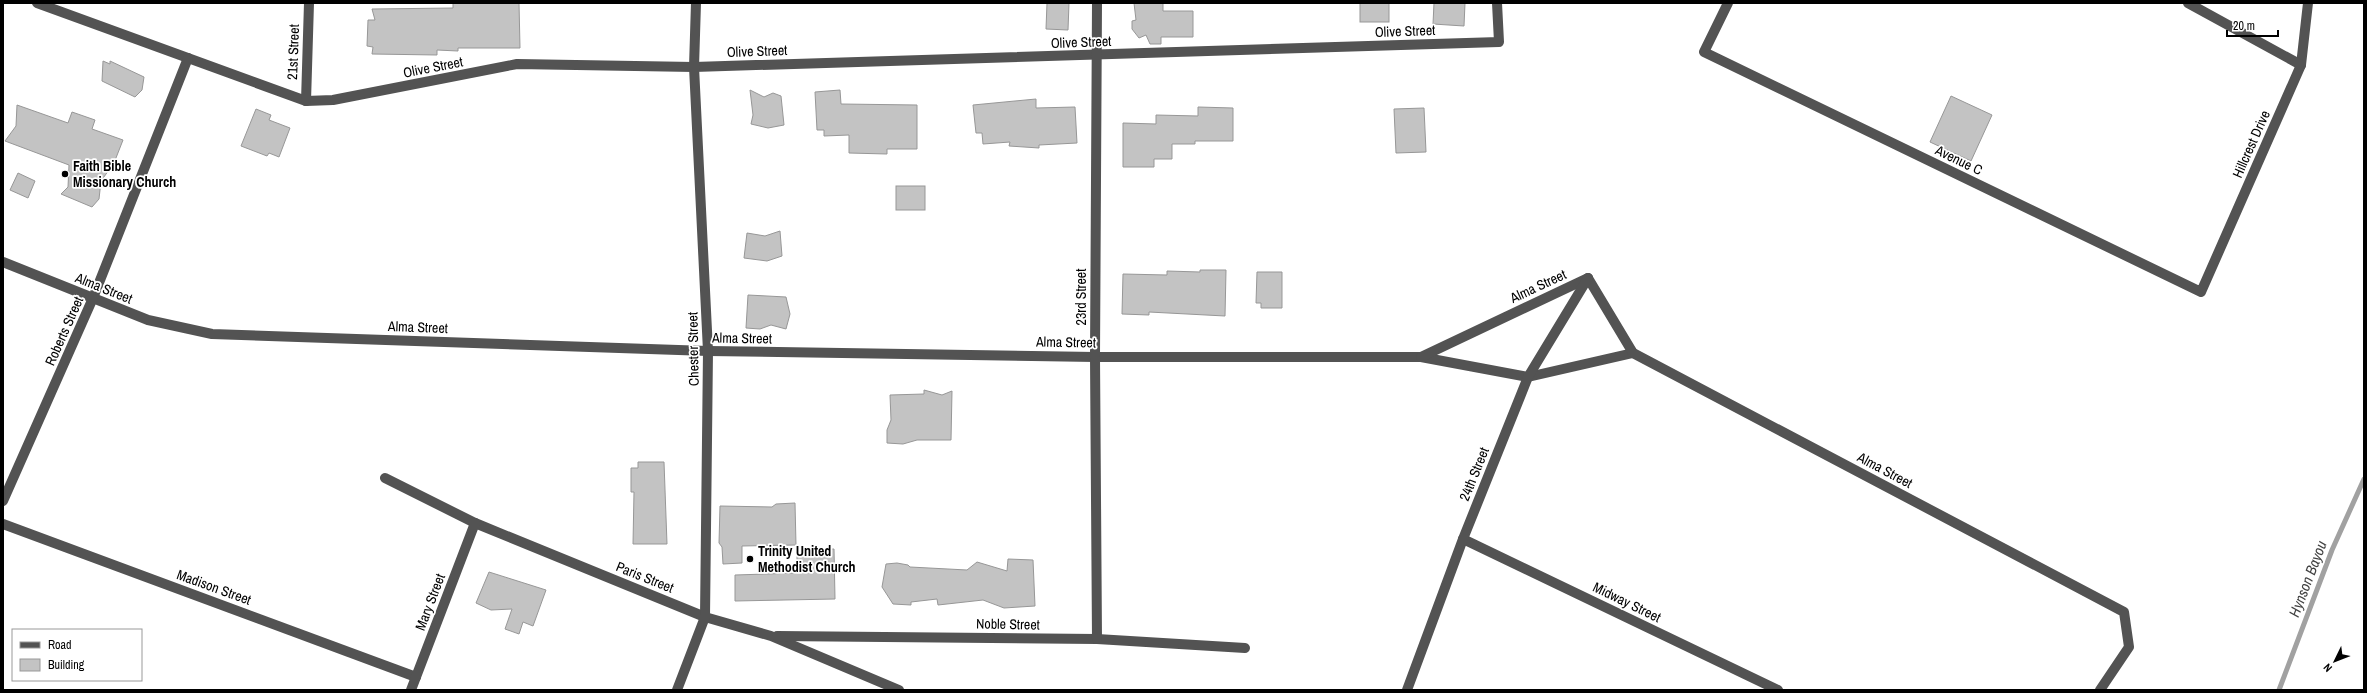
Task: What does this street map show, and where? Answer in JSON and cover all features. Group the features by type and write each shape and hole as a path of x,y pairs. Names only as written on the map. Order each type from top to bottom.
{"street":[{"name":"Olive Street","path":"36,3 306,102 333,100 517,64 694,67 1499,42 1497,3"},
{"name":"21st Street","path":"306,102 309,3"},
{"name":"Chester Street","path":"676,690 705,617 708,351 694,67 696,3"},
{"name":"23rd Street","path":"1097,3 1095,357 1097,639"},
{"name":"Avenue C","path":"1728,3 1704,52 2201,292"},
{"path":"2188,3 2301,65"},
{"name":"Hillcrest Drive","path":"2201,292 2301,65 2308,3"},
{"name":"Roberts Street","path":"3,501 94,298 188,58"},
{"name":"Alma Street","path":"3,262 148,320 212,334 708,351 1095,357 1421,357 1528,377 1633,353"},
{"name":"Alma Street","path":"1421,357 1588,278 1633,353 2124,612 2129,647 2100,690"},
{"name":"24th Street","path":"1406,690 1463,539 1528,377 1588,278"},
{"name":"Paris Street","path":"384,478 475,523 705,617 771,636 899,690"},
{"name":"Mary Street","path":"411,690 475,523"},
{"name":"Madison Street","path":"3,524 416,677"},
{"name":"Midway Street","path":"1463,539 1778,690"},
{"name":"Noble Street","path":"771,636 1097,639 1245,648"}],"building":[{"path":"453,3 519,3 520,48 458,48 458,51 437,50 437,55 372,54 373,47 367,46 368,20 375,20 372,9 453,8"},
{"path":"1047,3 1069,3 1068,30 1046,29"},
{"path":"1134,3 1163,3 1163,11 1193,11 1193,37 1161,37 1161,44 1150,44 1146,35 1139,38 1132,29 1132,21 1136,20"},
{"path":"1360,3 1389,3 1389,22 1360,22"},
{"path":"1434,3 1465,3 1464,26 1433,24"},
{"path":"103,61 110,64 110,61 144,77 142,90 135,97 102,81"},
{"path":"750,90 764,97 773,93 781,96 784,125 768,128 751,124 753,115"},
{"path":"840,90 841,104 917,105 917,149 887,149 887,154 849,153 849,135 824,136 824,130 817,130 815,92"},
{"path":"1951,96 1992,115 1971,161 1930,142"},
{"path":"1036,99 1036,108 1075,107 1077,143 1039,145 1039,148 1009,146 1010,142 983,144 982,133 976,133 973,105"},
{"path":"17,105 68,123 72,112 95,120 92,129 123,140 114,163 101,181 99,199 92,207 61,194 68,187 69,165 5,141 16,126"},
{"path":"1198,107 1233,108 1233,141 1195,141 1195,144 1172,144 1172,159 1154,159 1154,167 1123,167 1123,123 1156,124 1156,115 1198,116"},
{"path":"1424,108 1426,152 1396,153 1394,109"},
{"path":"256,109 271,115 269,120 290,128 279,157 269,153 267,156 241,146"},
{"path":"18,173 35,181 28,198 10,190"},
{"path":"896,186 925,186 925,210 896,210"},
{"path":"780,231 782,256 767,261 744,258 747,233 765,236"},
{"path":"1200,270 1226,270 1225,316 1149,312 1149,315 1122,314 1123,274 1167,275 1167,271 1200,272"},
{"path":"1257,272 1282,272 1282,308 1261,308 1261,303 1256,303"},
{"path":"748,295 786,297 790,314 786,329 771,325 760,329 746,328"},
{"path":"924,390 942,395 952,391 951,440 917,440 903,444 887,443 887,430 891,420 890,395 924,394"},
{"path":"638,462 664,462 667,544 633,544 634,492 631,492 631,468 638,468"},
{"path":"795,503 796,545 742,546 742,563 723,564 722,547 719,543 720,506 772,507 776,504"},
{"path":"834,549 835,599 735,601 735,575 797,573 797,550"},
{"path":"1008,559 1033,560 1035,606 1004,608 983,600 938,605 937,599 911,602 911,605 893,604 882,587 886,564 897,563 908,565 910,567 967,570 977,562 1007,571"},
{"path":"489,572 546,590 533,626 523,622 519,634 505,629 512,609 491,610 476,603"}],"waterway":[{"name":"Hynson Bayou","path":"2279,690 2332,550 2364,479"}],"place":[{"name":"Faith Bible Missionary Church","path":"65,174"},
{"name":"Trinity United Methodist Church","path":"750,559"}]}
